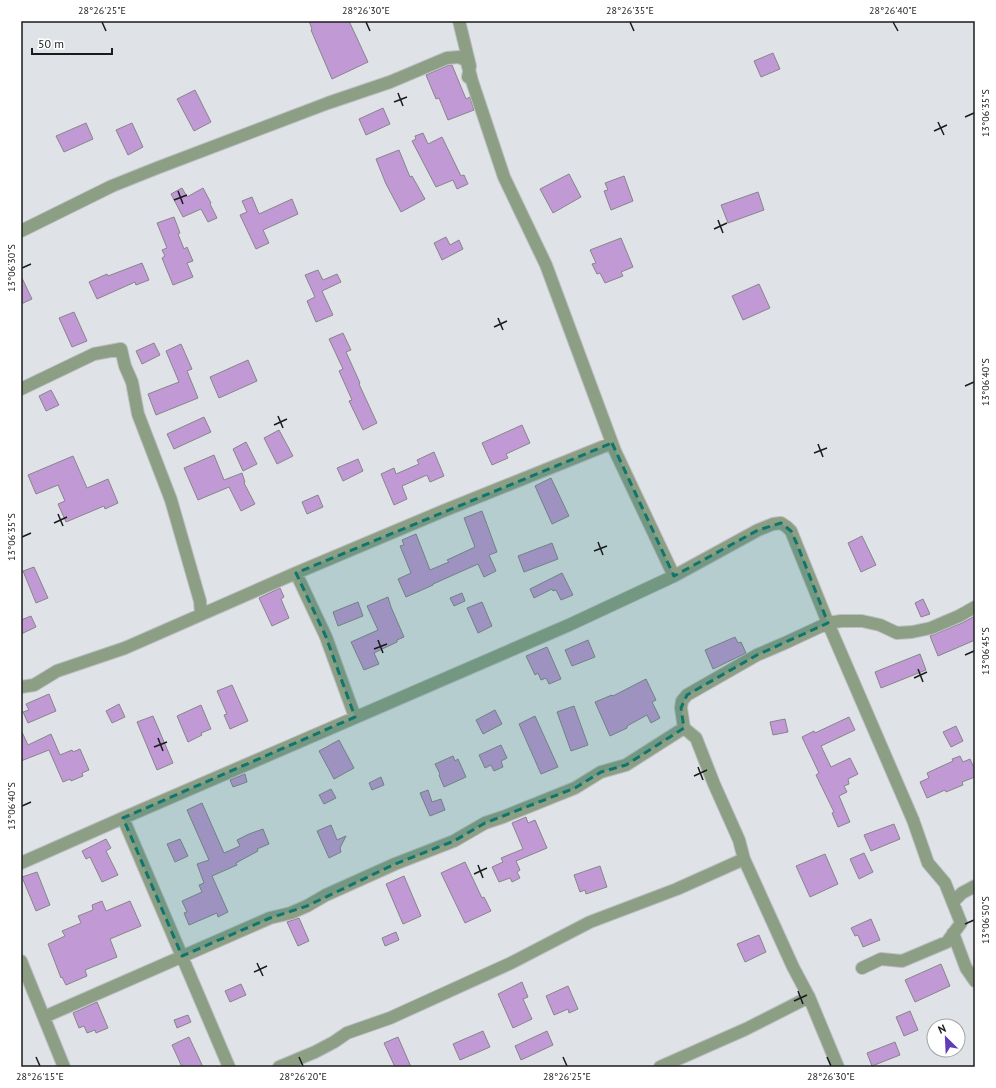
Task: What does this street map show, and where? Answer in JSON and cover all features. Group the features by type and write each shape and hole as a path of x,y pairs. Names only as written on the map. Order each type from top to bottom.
{"street":[{"path":"459,21 472,81 504,177 546,265 612,443 674,576"},
{"path":"21,231 112,186 328,103 390,82 447,58 459,57 466,61 470,72"},
{"path":"21,389 94,354 121,349 125,366 132,382 138,414 171,500 200,601 201,614"},
{"path":"21,687 34,685 57,671 125,648 296,573 443,511 612,443"},
{"path":"21,863 569,625 674,576 758,530 773,524 781,523 787,526 791,531 797,544 828,623 913,820 928,863 945,883 961,923 947,942 902,961 881,959 862,968"},
{"path":"296,573 326,637 355,717"},
{"path":"838,1067 808,997 744,859 739,840 714,784 696,738 684,728 681,708 682,701 687,695 757,655 828,623 841,621 862,621 880,625 897,633 912,632 931,628 959,616 975,607"},
{"path":"44,1017 270,918 291,913 308,906 326,895 395,864 454,841 485,823 575,788 601,772 626,765 684,728"},
{"path":"123,818 229,1067"},
{"path":"279,1067 315,1052 347,1033 390,1018 511,963 590,922 676,889 744,859"},
{"path":"953,902 962,893 975,886"},
{"path":"953,933 966,968 975,981"},
{"path":"21,961 64,1067"},
{"path":"660,1067 746,1029 808,997"}],"highlighted area":[{"path":"612,443 674,576 758,530 781,523 791,531 828,623 757,655 687,695 681,708 684,728 626,765 601,772 575,788 485,823 454,841 395,864 307,906 270,918 182,956 123,818 355,717 326,637 296,573"}],"building":[{"path":"309,21 349,21 368,62 332,79 311,30"},
{"path":"773,53 780,69 761,77 754,61"},
{"path":"452,65 466,99 470,97 474,110 448,120 439,98 436,99 426,75"},
{"path":"195,90 211,122 194,131 177,99"},
{"path":"383,108 390,124 366,135 359,119"},
{"path":"86,123 93,139 64,152 56,136"},
{"path":"132,123 143,147 128,155 116,130"},
{"path":"423,133 428,144 442,137 461,176 464,175 468,184 457,189 453,180 436,187 412,141 416,139 415,136"},
{"path":"399,150 410,177 412,176 425,199 401,212 386,184 376,159"},
{"path":"569,174 581,197 553,213 540,189"},
{"path":"624,176 633,201 611,210 604,191 608,190 605,183"},
{"path":"182,188 187,197 203,188 217,218 208,222 201,209 183,217 171,194"},
{"path":"758,192 764,210 728,223 721,205"},
{"path":"252,197 259,214 292,199 298,214 263,230 269,243 256,249 240,215 247,212 242,201"},
{"path":"174,217 180,233 178,234 184,249 187,247 193,261 187,263 193,277 173,285 162,258 165,256 162,250 167,248 157,223"},
{"path":"446,237 450,245 459,240 463,249 442,260 434,243"},
{"path":"621,238 633,267 621,272 623,276 605,283 600,273 597,274 592,264 596,263 590,250"},
{"path":"142,263 149,280 136,285 135,282 97,299 89,282 107,274 108,276"},
{"path":"318,270 323,280 337,274 341,282 322,291 333,315 316,322 307,301 315,297 305,275"},
{"path":"21,276 32,299 21,304"},
{"path":"759,284 770,308 743,320 732,296"},
{"path":"74,312 87,341 72,347 59,318"},
{"path":"343,333 351,350 346,352 377,423 363,430 349,401 352,400 339,371 343,369 329,339"},
{"path":"154,343 160,355 142,364 136,351"},
{"path":"181,344 192,369 187,371 198,398 156,415 148,394 179,382 166,351"},
{"path":"248,360 257,381 219,398 210,377"},
{"path":"51,390 59,405 46,411 39,396"},
{"path":"204,417 211,432 174,449 167,434"},
{"path":"522,425 530,443 506,454 508,458 492,465 482,443"},
{"path":"279,430 293,456 277,464 264,438"},
{"path":"246,442 257,464 243,471 233,449"},
{"path":"434,452 444,476 430,482 427,475 402,486 407,499 394,505 381,474 394,468 396,474 419,464 417,460"},
{"path":"214,455 224,480 242,473 244,483 255,504 241,511 229,487 198,500 184,468"},
{"path":"73,456 87,488 108,479 118,503 105,509 104,506 66,522 58,504 65,501 58,485 36,494 28,475"},
{"path":"358,459 363,471 343,481 337,468"},
{"path":"551,478 569,516 552,524 535,486"},
{"path":"318,495 323,507 307,514 302,502"},
{"path":"482,511 497,552 489,555 496,571 484,577 478,564 406,597 398,579 411,573 400,546 404,545 402,540 416,534 430,570 449,562 447,560 475,547 464,518"},
{"path":"862,536 876,565 861,572 848,543"},
{"path":"552,543 558,559 524,572 518,556"},
{"path":"34,567 48,598 36,603 23,571"},
{"path":"562,573 573,595 561,600 556,590 553,591 552,589 534,598 530,589"},
{"path":"280,588 284,597 281,599 289,618 272,626 259,598"},
{"path":"462,593 465,601 454,606 450,598"},
{"path":"388,597 404,637 374,653 379,664 364,670 351,642 378,630 367,606"},
{"path":"923,599 930,614 921,617 915,603"},
{"path":"358,602 363,616 338,626 333,612"},
{"path":"482,602 492,626 478,633 467,608"},
{"path":"31,616 36,627 21,634 21,620"},
{"path":"975,616 975,640 938,656 930,636"},
{"path":"735,637 738,643 741,642 746,653 713,669 705,650"},
{"path":"588,640 595,657 572,666 565,650"},
{"path":"547,647 561,679 549,684 546,678 541,680 538,673 535,675 526,656"},
{"path":"920,654 926,670 881,688 875,672"},
{"path":"646,679 656,700 652,702 660,718 651,723 647,715 627,726 627,728 610,736 595,702 612,695 613,696"},
{"path":"232,685 248,721 230,729 224,715 227,714 217,691"},
{"path":"49,694 56,711 28,723 23,712 29,710 26,704"},
{"path":"119,704 125,717 112,723 106,711"},
{"path":"201,705 211,729 201,733 202,735 188,742 177,716"},
{"path":"574,706 588,745 571,751 557,712"},
{"path":"495,710 502,724 483,734 476,720"},
{"path":"153,716 173,763 157,770 137,722"},
{"path":"535,716 558,767 541,774 519,724"},
{"path":"849,717 855,730 821,746 831,767 850,758 858,774 848,779 849,784 844,786 847,792 839,796 850,822 838,827 832,813 834,812 816,775 819,773 802,737 814,731 815,733"},
{"path":"785,719 788,732 773,735 770,722"},
{"path":"956,726 963,741 951,747 943,732"},
{"path":"21,730 28,745 51,734 60,755 72,750 73,752 80,749 89,770 82,773 83,776 71,781 70,779 63,782 49,750 21,761"},
{"path":"339,740 354,768 334,779 319,751"},
{"path":"501,745 507,758 501,761 503,767 494,771 491,765 485,768 479,755"},
{"path":"453,756 455,761 458,759 466,777 444,787 435,764"},
{"path":"960,756 963,762 970,759 975,770 975,777 962,782 963,785 946,792 945,790 927,798 920,782 929,778 927,773 953,761 952,759"},
{"path":"245,774 247,782 233,787 230,780"},
{"path":"381,777 384,785 372,790 369,783"},
{"path":"331,789 336,798 324,804 319,795"},
{"path":"428,790 432,802 441,799 445,810 430,816 420,793"},
{"path":"202,803 224,853 240,846 237,840 263,829 269,844 257,849 258,851 236,863 237,865 212,876 228,912 218,917 217,913 189,925 184,913 187,912 182,901 202,892 199,885 204,883 197,864 209,860 187,810"},
{"path":"526,817 528,823 535,820 547,848 516,861 520,870 517,872 520,878 512,882 510,878 499,882 492,867 503,862 501,858 523,849 512,823"},
{"path":"894,824 900,839 871,851 864,835"},
{"path":"331,825 337,840 346,836 340,848 341,852 329,858 317,831"},
{"path":"106,839 111,848 106,851 118,875 102,882 90,857 86,859 82,851"},
{"path":"180,839 188,856 175,862 167,844"},
{"path":"864,853 873,872 859,879 850,859"},
{"path":"825,854 838,884 810,897 796,866"},
{"path":"465,862 482,898 484,897 491,911 465,923 441,873"},
{"path":"600,866 607,887 586,894 585,890 580,892 574,875"},
{"path":"37,872 50,905 36,911 22,877"},
{"path":"404,876 421,916 403,924 386,884"},
{"path":"102,901 106,911 130,901 141,926 110,939 117,957 85,970 87,976 66,985 62,977 61,978 48,944 65,936 62,931 81,923 78,916 93,910 92,905"},
{"path":"299,918 309,941 298,946 287,922"},
{"path":"871,919 880,940 863,947 858,935 855,936 851,928"},
{"path":"396,932 399,940 385,946 382,938"},
{"path":"759,935 766,952 745,962 737,944"},
{"path":"941,964 950,986 915,1002 905,980"},
{"path":"522,982 528,997 523,999 532,1019 513,1028 498,994"},
{"path":"241,984 246,995 230,1002 225,991"},
{"path":"568,986 578,1009 569,1013 568,1009 554,1015 546,996"},
{"path":"97,1002 108,1028 96,1033 95,1030 87,1033 84,1026 79,1028 73,1013"},
{"path":"910,1011 918,1030 904,1036 896,1017"},
{"path":"188,1015 191,1022 177,1028 174,1020"},
{"path":"483,1031 490,1047 460,1060 453,1044"},
{"path":"547,1031 553,1045 521,1060 515,1046"},
{"path":"189,1037 203,1067 182,1067 172,1045"},
{"path":"398,1037 411,1067 395,1067 384,1043"},
{"path":"895,1042 900,1055 872,1066 867,1053"}]}
